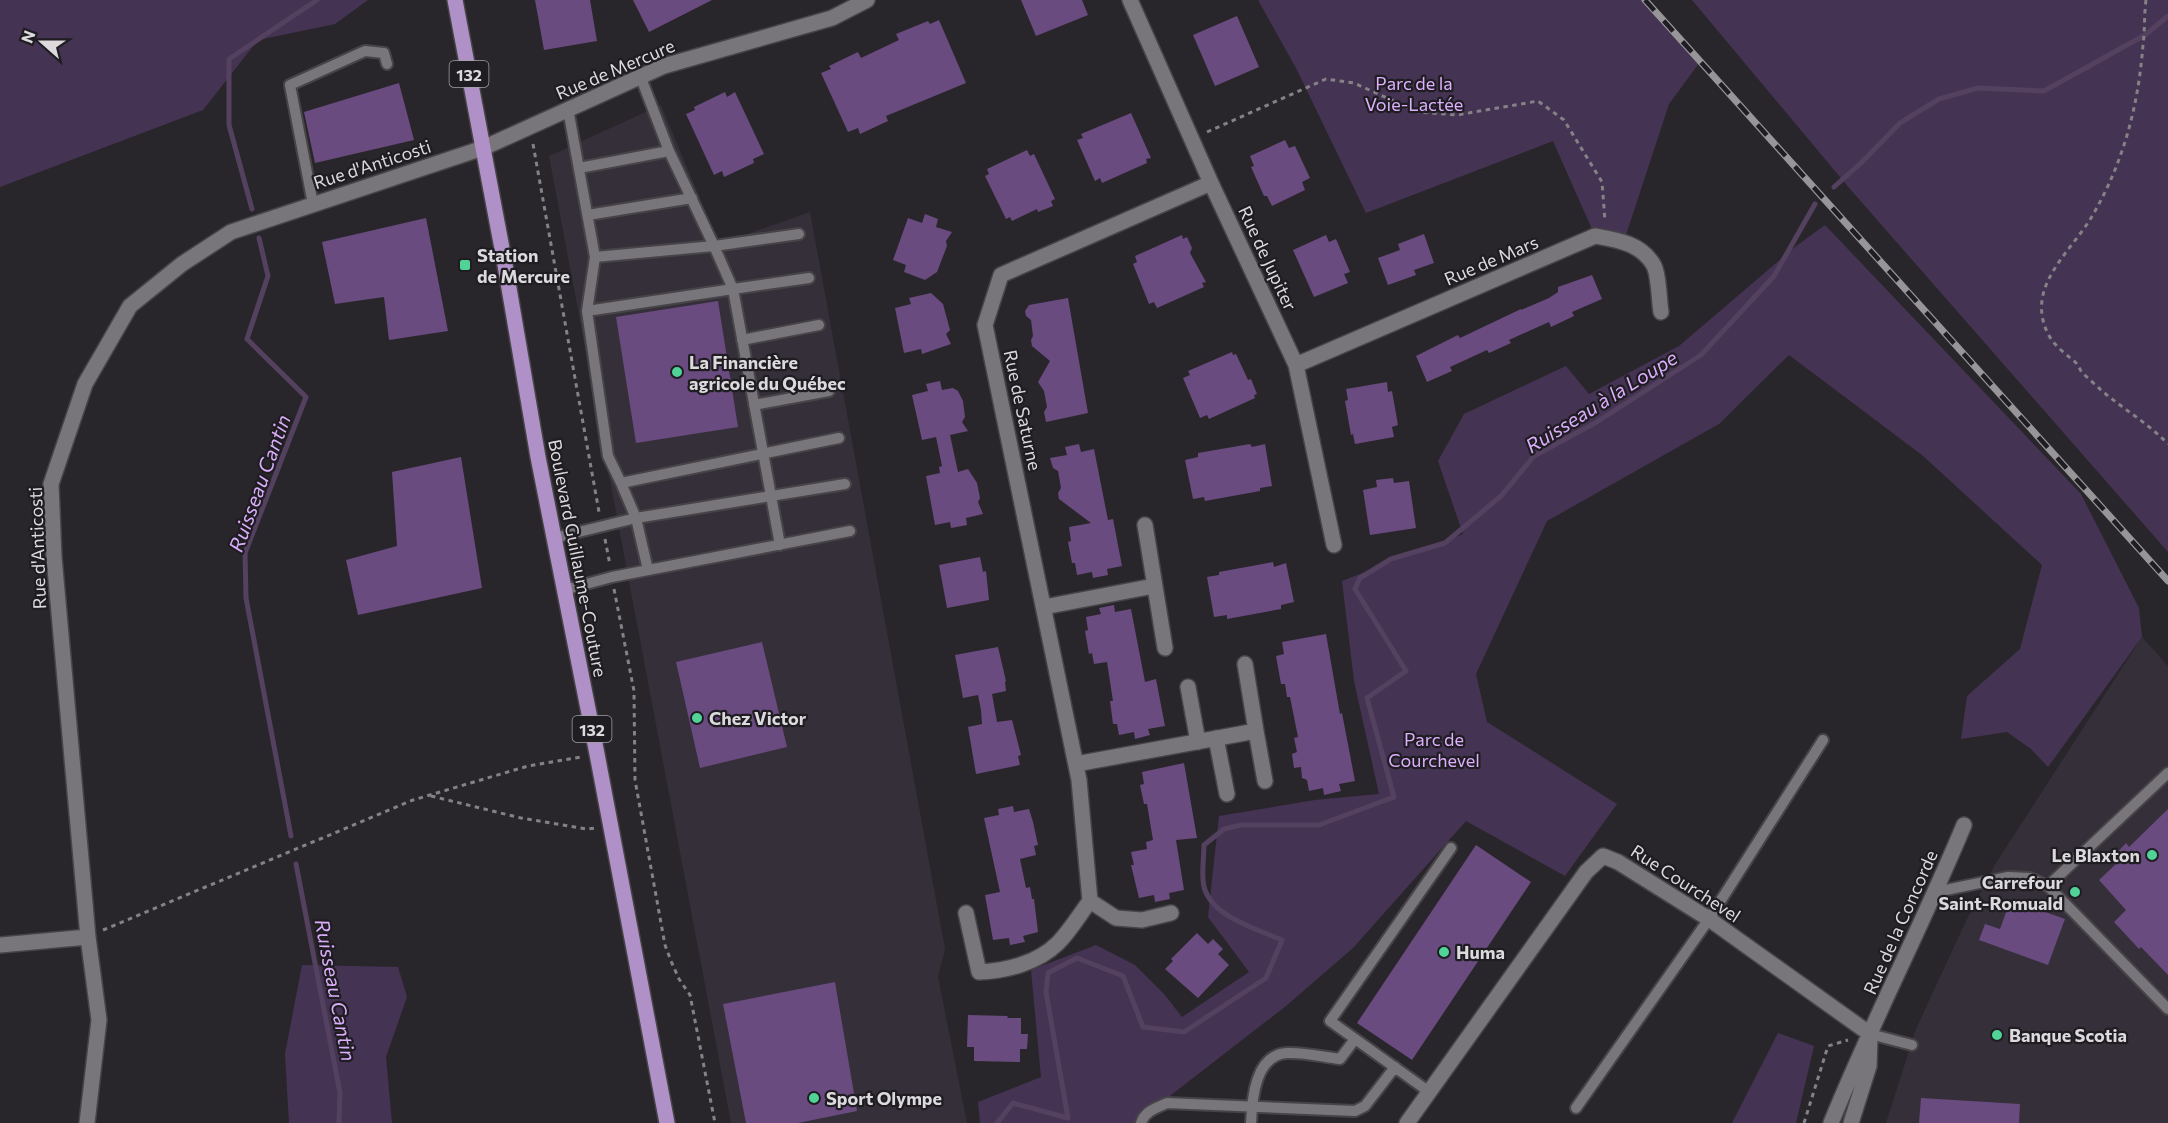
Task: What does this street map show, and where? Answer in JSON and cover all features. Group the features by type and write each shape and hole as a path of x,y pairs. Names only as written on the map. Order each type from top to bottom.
{"main road":[{"name":"Boulevard Guillaume-Couture","path":"455,0 554,538 666,1123"}],"street":[{"name":"Rue de Mercure","path":"483,148 664,66 832,18 867,0"},
{"name":"Rue de Jupiter","path":"1130,0 1211,183 1296,365 1334,545"},
{"name":"Rue d'Anticosti","path":"87,1123 99,1020 88,937 54,557 51,484 85,384 130,306 182,264 231,232 483,148"},
{"name":"Rue de Saturne","path":"1090,901 1078,772 985,325 1001,275 1211,183"},
{"name":"Rue de Mars","path":"1296,365 1595,236 1624,241 1634,246 1654,265 1661,312"},
{"path":"1144,525 1166,648"},
{"path":"1044,606 1154,586"},
{"path":"1245,664 1265,781"},
{"path":"1188,687 1198,742"},
{"path":"1078,772 1198,742 1256,731"},
{"path":"1216,738 1227,794"},
{"name":"Rue de la Concorde","path":"1831,1123 1855,1064 1936,892 1964,825"},
{"name":"Rue Courchevel","path":"1407,1123 1586,872 1603,856 1618,862 1709,919 1870,1034"},
{"path":"966,913 979,972 995,971 1034,961 1058,944 1090,901 1116,918 1142,920 1172,914"},
{"path":"0,945 88,937"},
{"name":"Rue de la Concorde","path":"1851,1123 1869,1066 1870,1034"}],"lane":[{"path":"313,204 290,85 364,51 384,53 387,64"},
{"path":"641,78 669,151 733,289 780,545"},
{"path":"568,110 595,257 587,311 608,456 636,518 648,570"},
{"path":"579,168 669,151"},
{"path":"588,215 692,198"},
{"path":"595,257 714,246 799,234"},
{"path":"587,311 809,278"},
{"path":"742,340 819,325"},
{"path":"754,405 829,392"},
{"path":"621,483 839,438"},
{"path":"554,538 636,518 845,484"},
{"path":"564,590 648,570 850,531"},
{"path":"1576,1107 1709,919 1823,740"},
{"path":"2048,886 2168,773"},
{"path":"1428,1091 1330,1021 1451,848"},
{"path":"1936,892 2008,877 2030,878 2048,886 2168,1009"},
{"path":"1870,1034 1912,1045"},
{"path":"1251,1123 1257,1079 1263,1068 1275,1058 1286,1053 1340,1059 1355,1039"},
{"path":"1141,1123 1143,1117 1151,1110 1167,1103 1355,1111 1365,1106 1395,1067"}],"path":[{"path":"2146,0 2144,45 2134,113 2127,140 2113,177 2090,219 2048,277 2041,314 2049,336 2064,354 2103,391 2156,431 2168,444"},
{"path":"1192,138 1326,79 1354,83 1418,112 1457,115 1538,100 1564,120 1602,182 1607,238"},
{"name":"Boulevard Guillaume-Couture","path":"530,126 634,691 635,780 658,912 671,961 690,995 715,1123"},
{"path":"88,937 413,800 528,766 597,754"},
{"path":"429,795 521,818 587,829 610,825"},
{"path":"1804,1123 1827,1046 1870,1034"}],"shaded area":[{"path":"661,105 719,244 810,212 945,949 938,977 967,1123 731,1123 549,156"},
{"name":"Carrefour Saint-Romuald","path":"2142,637 2168,666 2168,1123 1886,1123 1916,1029 1966,921 1996,863"}],"green space":[{"path":"0,0 368,0 335,24 258,40 203,110 0,187"},
{"name":"Parc de la Voie-Lactée","path":"1258,0 1645,0 1700,62 1669,104 1624,241 1595,236 1553,141 1366,213 1296,68"},
{"path":"1692,0 2168,0 2168,552 1850,189"},
{"name":"Parc de Courchevel","path":"1825,225 2081,494 2139,608 2142,637 2048,767 2031,749 2007,732 1961,739 1967,696 2020,649 2042,565 1922,455 1789,355 1719,424 1547,521 1476,674 1487,722 1617,804 1565,876 1466,821 1353,948 1286,1006 1135,1123 980,1123 978,1102 1041,1077 1031,970 1096,945 1135,965 1164,994 1182,1017 1249,972 1208,917 1219,816 1315,800 1379,794 1354,681 1342,581 1463,534 1438,461 1464,414 1566,366 1589,394 1679,346 1795,247"},
{"path":"302,965 398,967 407,997 386,1057 392,1123 289,1123 285,1054"},
{"path":"1778,1033 1814,1046 1796,1123 1732,1123"}],"building":[{"path":"535,0 590,0 597,41 544,50"},
{"path":"633,0 712,0 649,32"},
{"path":"1021,0 1082,0 1088,15 1036,36"},
{"path":"1237,16 1259,67 1215,86 1193,35"},
{"path":"939,20 966,83 886,116 888,121 860,134 858,128 848,132 821,73 831,69 829,66 858,52 861,58 899,40 896,34 928,21 930,24"},
{"path":"399,83 414,140 315,163 304,112"},
{"path":"725,92 727,97 735,92 764,154 753,159 754,163 724,177 722,171 714,175 686,114 695,110 694,107"},
{"path":"1131,113 1151,158 1146,159 1147,163 1102,183 1100,178 1095,181 1077,140 1083,138 1081,134"},
{"path":"1285,140 1289,148 1295,146 1310,178 1302,182 1305,190 1272,206 1267,196 1264,196 1251,167 1254,166 1250,156"},
{"path":"1027,150 1030,156 1034,154 1055,199 1051,201 1053,206 1038,212 1037,209 1012,221 1010,217 1006,219 985,176 989,174 987,169"},
{"path":"925,214 938,219 936,227 952,232 946,241 947,246 937,272 925,280 904,272 906,265 893,260 908,218 922,223"},
{"path":"426,218 448,331 389,340 384,297 335,304 322,242"},
{"path":"1424,234 1434,263 1414,270 1416,275 1388,285 1378,258 1400,250 1398,244"},
{"path":"1182,235 1183,239 1187,237 1192,248 1190,253 1206,282 1202,283 1204,287 1157,308 1154,302 1149,304 1133,264 1137,262 1135,256"},
{"path":"1326,235 1329,242 1336,239 1350,272 1344,274 1348,283 1314,297 1293,250"},
{"path":"1592,275 1602,299 1572,312 1574,316 1551,327 1549,322 1509,340 1511,343 1489,353 1487,350 1450,367 1452,371 1427,382 1416,356 1458,335 1460,338 1549,298 1558,292 1558,287"},
{"path":"931,293 943,304 950,330 946,334 951,344 922,354 921,349 904,353 895,308 911,304 909,298"},
{"path":"1068,298 1088,413 1046,422 1044,412 1047,407 1044,391 1038,382 1050,361 1032,346 1031,320 1026,316 1025,311 1029,305"},
{"name":"La Financière agricole du Québec","path":"718,301 738,427 636,443 616,317"},
{"path":"1232,352 1233,355 1236,354 1248,380 1251,379 1257,394 1254,395 1255,398 1209,419 1207,415 1200,418 1183,378 1190,375 1188,371"},
{"path":"940,381 942,390 953,388 958,391 963,401 965,417 962,422 968,431 950,435 958,472 968,469 977,483 980,498 978,502 983,514 966,518 967,525 951,528 950,522 935,525 926,476 940,473 939,467 942,466 936,437 922,440 912,395 928,391 926,384"},
{"path":"1387,382 1388,392 1392,391 1398,425 1392,427 1394,437 1355,444 1353,434 1351,435 1345,401 1348,400 1346,389"},
{"path":"1079,444 1081,452 1094,449 1108,520 1113,519 1122,566 1107,569 1108,575 1093,578 1092,572 1077,575 1068,542 1071,541 1069,527 1091,523 1059,499 1058,493 1061,488 1058,471 1053,468 1050,458 1067,455 1065,447"},
{"path":"1250,444 1252,447 1265,444 1272,486 1260,488 1260,491 1205,501 1204,497 1193,499 1185,460 1198,457 1198,453"},
{"path":"461,457 482,588 358,615 346,560 397,546 392,472"},
{"path":"1393,478 1394,483 1409,481 1416,528 1370,535 1363,490 1377,487 1376,480"},
{"path":"980,557 983,572 986,571 989,600 947,608 939,565"},
{"path":"1273,562 1274,567 1286,563 1294,602 1281,605 1281,609 1227,619 1227,615 1214,617 1207,577 1219,575 1219,572"},
{"path":"1114,605 1115,612 1131,609 1145,682 1156,679 1165,726 1148,729 1150,735 1135,739 1134,732 1119,735 1117,724 1113,724 1110,701 1113,701 1107,662 1094,664 1092,653 1089,654 1085,631 1088,630 1086,617 1101,614 1099,608"},
{"path":"1326,634 1355,781 1339,784 1341,791 1324,795 1323,788 1309,791 1307,780 1302,778 1301,767 1294,768 1292,754 1297,752 1294,738 1298,737 1290,697 1287,697 1285,684 1281,684 1276,656 1284,654 1282,642"},
{"path":"762,642 787,747 700,768 676,662"},
{"path":"998,647 1006,691 992,694 997,722 1012,720 1021,755 1018,756 1020,765 976,774 968,727 982,724 981,710 978,695 963,698 955,655"},
{"path":"1184,763 1197,838 1176,840 1184,890 1169,893 1170,899 1155,902 1154,895 1139,898 1131,865 1134,865 1131,852 1147,849 1146,842 1153,840 1147,804 1144,804 1140,785 1144,784 1142,772"},
{"path":"1013,806 1014,812 1029,809 1038,845 1034,846 1036,855 1020,859 1026,888 1030,887 1032,899 1034,899 1038,932 1023,936 1025,942 1010,945 1009,938 993,940 985,895 1000,892 984,818 999,815 998,809"},
{"path":"2168,809 2168,975 2114,922 2126,910 2099,880 2117,863 2112,858 2126,843 2129,847"},
{"name":"Huma","path":"1476,845 1531,882 1412,1060 1357,1023"},
{"path":"2014,901 2065,919 2048,965 1979,940 1985,924 2000,929 2009,904 2012,906"},
{"path":"1197,933 1208,944 1213,939 1223,949 1218,954 1229,965 1198,998 1165,969 1173,961 1171,959"},
{"path":"835,982 857,1111 798,1123 746,1123 723,1004"},
{"path":"968,1015 1021,1018 1021,1034 1028,1034 1027,1049 1020,1049 1020,1062 974,1061 974,1047 967,1047"},
{"path":"1921,1098 2020,1104 2019,1123 1919,1123"}],"waterway":[{"name":"Ruisseau Cantin","path":"252,209 229,125 229,59 317,0"},
{"name":"Ruisseau à la Loupe","path":"1834,187 1900,123 1939,99 1978,88 2044,91 2145,35 2168,16"},
{"name":"Ruisseau à la Loupe","path":"997,1123 1013,1103 1068,1118 1046,992 1048,973 1077,958 1123,976 1143,1027 1184,1032 1266,978 1282,940 1237,921 1216,906 1209,897 1203,882 1204,845 1224,829 1241,825 1319,825 1394,797 1367,698 1406,671 1355,589 1360,578 1391,559 1445,543 1501,496 1534,456 1595,423 1701,355 1774,276 1815,204"},
{"name":"Ruisseau Cantin","path":"259,238 268,276 247,339 306,397 245,553 246,598 291,836"},
{"name":"Ruisseau Cantin","path":"296,864 340,1093 339,1123"}],"railway":[{"path":"1645,0 2168,581"}],"place":[{"name":"Station de Mercure","path":"465,265"},
{"name":"La Financière agricole du Québec","path":"677,372"},
{"name":"Chez Victor","path":"697,718"},
{"name":"Le Blaxton","path":"2152,855"},
{"name":"Carrefour Saint-Romuald","path":"2075,892"},
{"name":"Huma","path":"1444,952"},
{"name":"Banque Scotia","path":"1997,1035"},
{"name":"Sport Olympe","path":"814,1098"}]}
